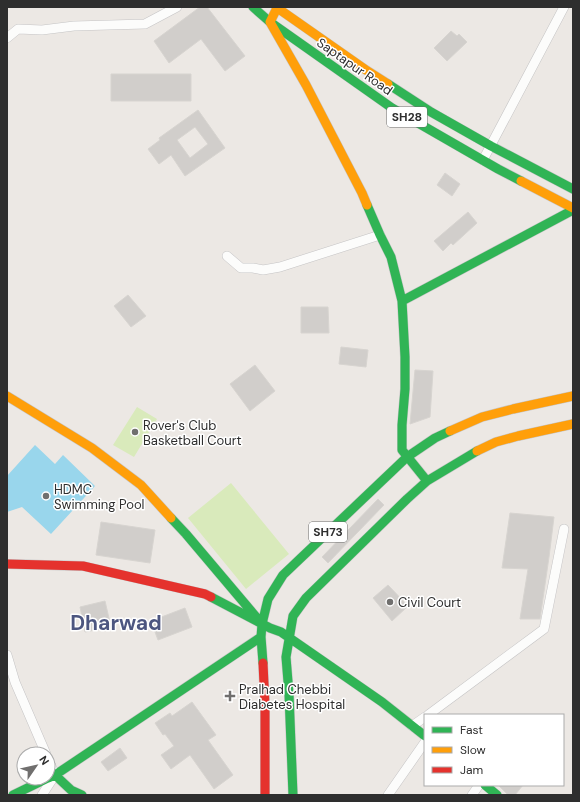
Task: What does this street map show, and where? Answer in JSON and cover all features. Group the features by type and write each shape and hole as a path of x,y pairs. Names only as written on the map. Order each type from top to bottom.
{"main road":[{"name":"Saptapur Road","path":"253,7 270,22 392,108 482,160 573,209"},
{"name":"Saptapur Road","path":"277,7 366,70 431,112 491,146 573,189"},
{"path":"277,7 270,22 306,85 362,193 391,257 402,301 405,357 402,450 427,481"},
{"path":"402,301 573,209"},
{"path":"7,396 92,448 141,485 186,534 262,624"},
{"name":"SH73","path":"265,795 265,705 261,637 262,624 268,599 283,575 407,457 435,438 482,417 573,396"},
{"name":"SH73","path":"292,795 289,694 286,657 294,616 306,598 427,481 472,453 496,442 573,424"},
{"path":"7,564 83,566 205,594 262,624 281,632 382,702 424,735"},
{"path":"56,773 261,637"},
{"path":"56,781 82,795"},
{"path":"13,795 32,786"},
{"path":"486,786 497,795"}],"street":[{"path":"7,38 18,29 42,30 74,26 145,24 176,7"},
{"path":"482,160 491,146 564,7"},
{"path":"227,256 242,268 263,270 280,267 380,235"},
{"path":"429,714 544,629 564,529"},
{"path":"7,655 16,682 43,746"},
{"path":"412,726 424,718"},
{"path":"388,795 424,743"},
{"path":"472,795 478,786"}],"green space":[{"name":"Rover's Club Basketball Court","path":"137,407 157,419 134,457 113,445"},
{"path":"231,483 289,554 246,589 188,518"}],"water":[{"name":"HDMC Swimming Pool","path":"35,445 55,464 63,455 95,486 51,534 22,507 7,512 7,476"}],"building":[{"path":"200,7 207,7 245,56 225,71 201,39 169,63 154,41"},
{"path":"451,31 457,36 459,34 467,42 447,61 434,48"},
{"path":"111,74 191,74 191,101 111,101"},
{"path":"198,110 225,148 185,176 171,155 159,164 148,149 160,140 159,138","holes":["195,127 208,144 190,158 177,140"]},
{"path":"445,173 460,184 452,196 437,185"},
{"path":"468,212 477,223 453,245 451,243 443,251 434,241"},
{"path":"128,295 146,316 131,327 114,306"},
{"path":"301,307 328,307 329,333 301,333"},
{"path":"341,347 368,350 366,367 339,364"},
{"path":"255,365 275,391 250,411 230,384"},
{"path":"415,370 433,371 430,417 410,424"},
{"path":"378,499 384,505 328,563 322,557"},
{"path":"510,513 554,517 540,619 520,619 528,569 502,568"},
{"path":"101,522 155,530 150,563 96,555"},
{"name":"Civil Court","path":"388,585 408,606 392,621 373,598"},
{"path":"105,601 111,627 85,632 80,607"},
{"path":"185,608 192,627 158,640 151,621"},
{"path":"192,702 216,735 208,740 233,775 214,789 190,755 171,769 161,755 174,746 165,734 163,735 155,723 170,713 172,716"},
{"path":"120,748 127,758 108,771 101,762"},
{"path":"499,786 522,786 515,795 508,795"}],"traffic: fast":[{"path":"253,7 270,22 392,108 521,181"},
{"path":"388,84 431,112 491,146 573,189"},
{"path":"367,205 391,257 402,301 405,357 402,450 427,481"},
{"path":"402,301 573,210"},
{"path":"263,663 261,637 262,624 268,599 283,575 407,457 435,438 450,431"},
{"path":"293,795 286,657 293,616 306,598 427,481 477,451"},
{"path":"171,518 257,618"},
{"path":"211,597 270,628 281,632 382,702 424,735"},
{"path":"56,774 261,637"},
{"path":"56,776 71,790 82,795"},
{"path":"13,795 32,786"},
{"path":"486,786 497,795"}],"traffic: slow":[{"path":"276,7 388,84"},
{"path":"277,8 270,22 306,85 367,205"},
{"path":"521,181 573,208"},
{"path":"7,396 92,448 141,485 171,518"},
{"path":"450,431 482,417 573,396"},
{"path":"477,451 496,442 573,424"}],"traffic: jam":[{"path":"7,564 83,566 205,594 211,597"},
{"path":"263,663 265,705 265,795"}],"place":[{"name":"Rover's Club Basketball Court","path":"135,432"},
{"name":"HDMC Swimming Pool","path":"46,496"},
{"name":"Civil Court","path":"390,602"},
{"name":"Pralhad Chebbi Diabetes Hospital","path":"230,696"}],"district":[{"name":"Dharwad","path":"116,623"}]}
